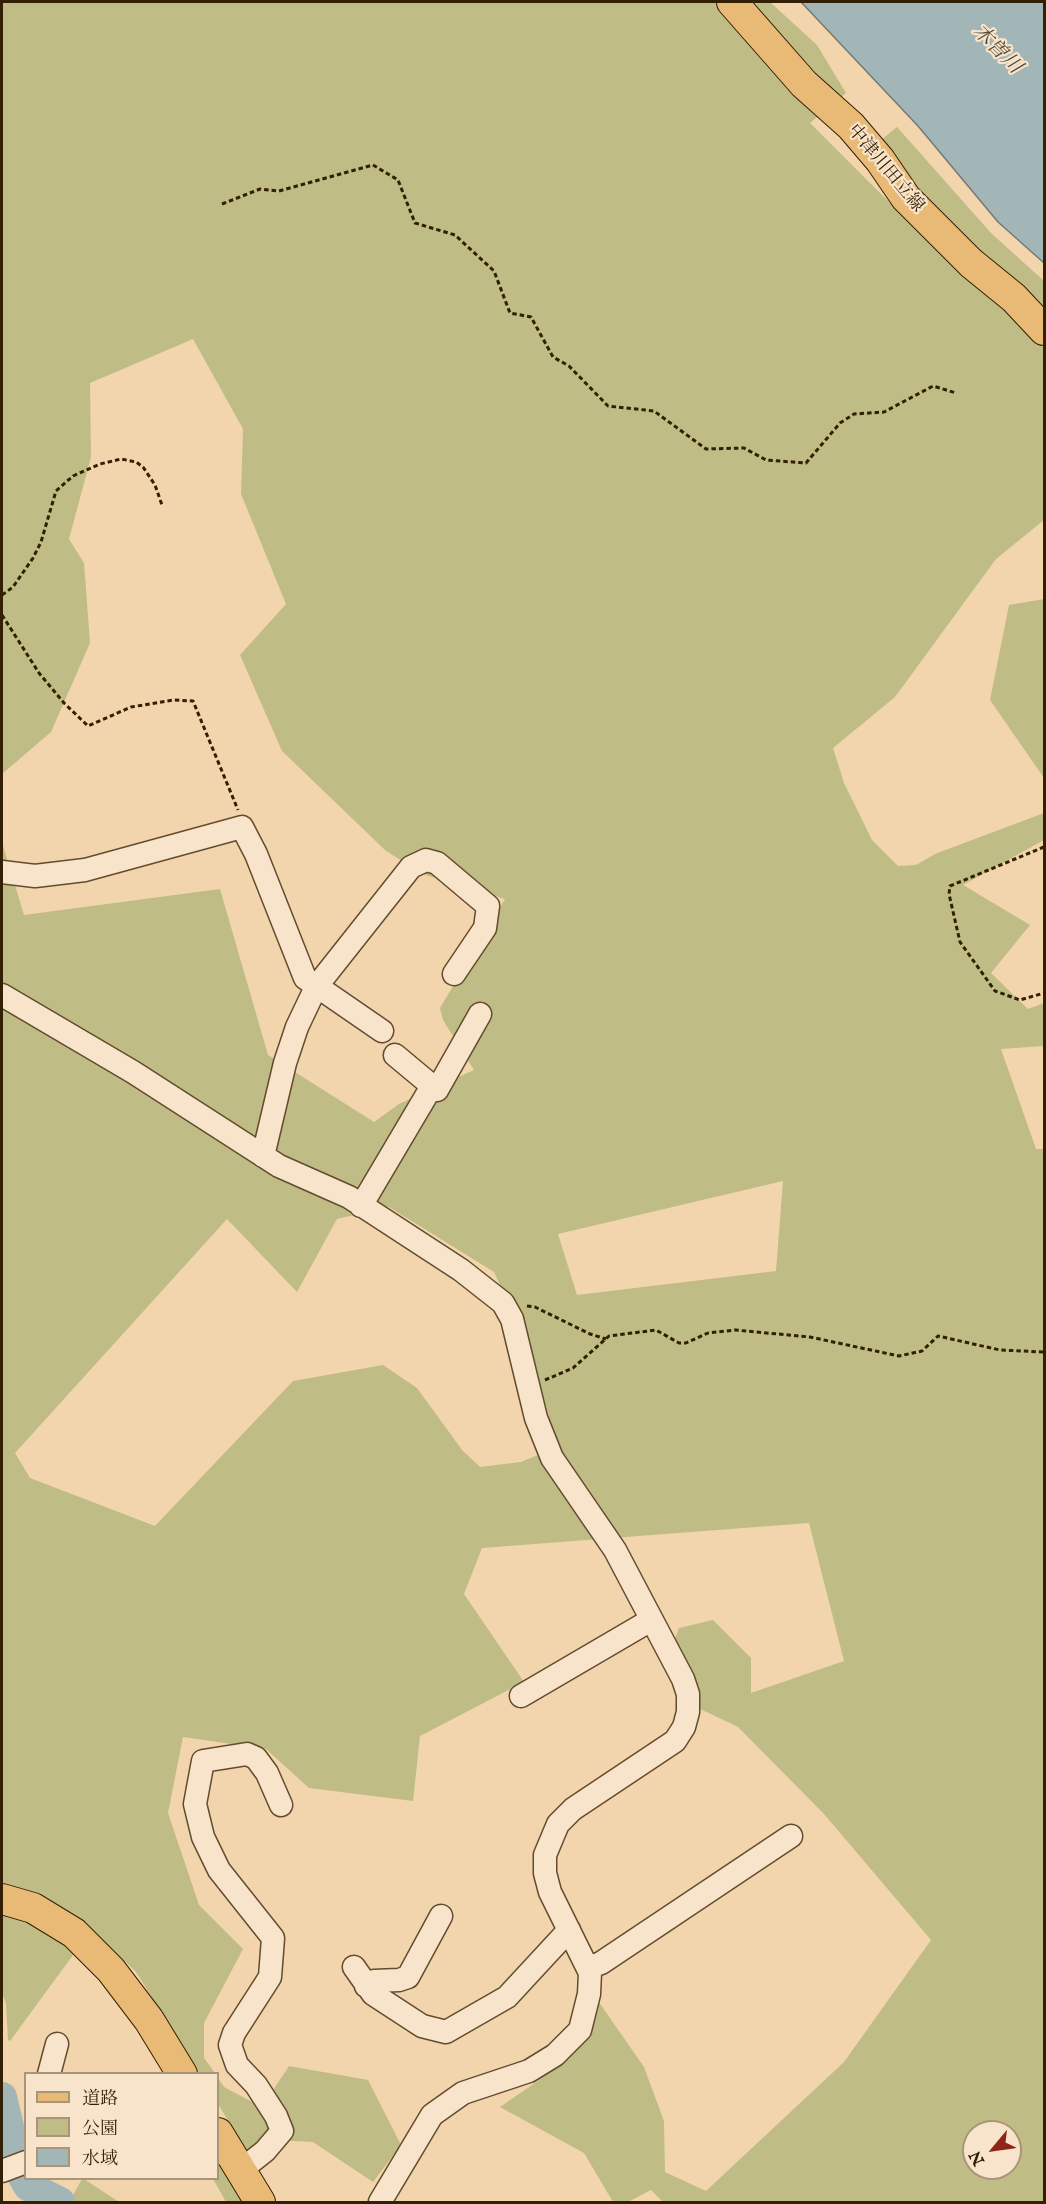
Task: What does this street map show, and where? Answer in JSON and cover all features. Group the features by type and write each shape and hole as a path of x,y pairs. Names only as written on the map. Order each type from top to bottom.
{"main road":[{"name":"中津川田立線","path":"732,2 804,84 851,126 880,160 906,198 972,263 1014,298 1044,330"},
{"path":"2,1899 33,1908 75,1934 111,1970 149,2020 181,2072"},
{"path":"219,2135 260,2202"}],"street":[{"path":"2,872 35,876 85,870 242,827 256,854 305,978 382,1030"},
{"path":"263,1156 285,1063 297,1027 316,987 411,867 426,860 437,863 488,906 485,928 454,974"},
{"path":"2,995 133,1072 263,1156 361,1206 461,1270 503,1303 509,1314 529,1383 536,1418 552,1458 615,1551 683,1679 688,1694 684,1727 675,1741 573,1809 551,1838 545,1855 545,1873 550,1892 588,1968 589,1995 580,2030 555,2055 530,2071 463,2093 432,2115 380,2202"},
{"path":"395,1055 437,1090 480,1014"},
{"path":"361,1206 432,1086"},
{"path":"521,1696 651,1620"},
{"path":"241,2170 265,2151 282,2131 276,2116 261,2093 237,2065 230,2045 234,2033 270,1977 273,1938 219,1870 203,1837 195,1803 203,1761 247,1754 256,1758 267,1773 281,1805"},
{"path":"588,1968 601,1964 791,1836"},
{"path":"441,1916 408,1977 399,1980 374,1981 360,1977 373,1994 422,2026 446,2032 507,1997 569,1930"},
{"path":"49,2072 57,2044"}],"path":[{"path":"222,204 260,189 279,191 374,165 399,180 415,224 455,235 494,271 510,313 531,317 553,357 569,366 608,406 654,411 706,449 744,448 766,460 806,463 840,423 854,414 884,412 933,386 956,393"},
{"path":"2,595 13,587 33,558 41,542 56,491 73,476 100,464 121,459 136,462 143,467 154,485 162,505"},
{"path":"2,615 39,673 64,703 88,726 131,707 174,700 193,701 206,728 242,827"},
{"path":"1044,847 950,886 960,942 995,991 1020,1000 1044,993"},
{"path":"509,1314 526,1306 535,1307 590,1334 606,1339 656,1330 679,1343 686,1343 708,1333 735,1330 810,1336 899,1356 922,1351 938,1336 1000,1350 1044,1352"},
{"path":"529,1383 555,1378 573,1368 595,1352 606,1339"}],"green space":[{"path":"2,2 770,2 817,45 846,93 810,123 891,204 911,186 881,140 897,127 991,233 1044,281 1044,520 996,559 895,697 833,748 844,783 872,840 898,866 916,865 935,854 1044,813 1044,840 963,885 1030,925 991,973 1028,1009 1044,1003 1044,1046 1001,1049 1036,1149 1044,1149 1044,2202 663,2202 651,2190 628,2202 613,2202 584,2153 500,2107 558,2067 589,2030 594,1995 644,2067 664,2121 665,2172 706,2191 844,2062 931,1940 824,1814 738,1727 694,1706 672,1647 679,1628 713,1620 751,1658 751,1693 844,1661 809,1523 482,1548 464,1594 524,1682 420,1736 413,1801 309,1788 266,1749 183,1737 168,1813 199,1905 243,1949 204,2023 204,2058 214,2072 198,2072 136,1972 92,1929 10,2041 8,2040 6,2004 2,1992 2,842 24,915 220,889 268,1055 374,1122 399,1104 474,1070 443,1020 440,1008 505,899 422,874 385,850 282,751 240,655 286,604 241,494 243,429 193,339 90,383 91,457 69,539 84,563 90,643 51,732 2,774","holes":["783,1181 776,1271 577,1295 558,1234","389,1207 494,1272 531,1350 557,1447 521,1462 480,1467 462,1450 417,1388 383,1365 293,1381 155,1526 30,1478 15,1453 227,1219 297,1292 337,1219"]},
{"path":"1044,599 1044,778 990,700 1009,605"},
{"path":"289,2066 368,2080 401,2145 373,2182 313,2142 275,2140 236,2185 247,2202 226,2202 214,2180 219,2180 219,2148 230,2124 219,2106 219,2080 224,2087 262,2107"},
{"path":"81,2180 86,2180 119,2202 69,2202"}],"water":[{"name":"木曽川","path":"801,2 1044,2 1044,263 998,222 918,126"}],"waterway":[{"path":"2,2097 19,2170 24,2179"},
{"path":"25,2180 28,2186 60,2202"}]}
